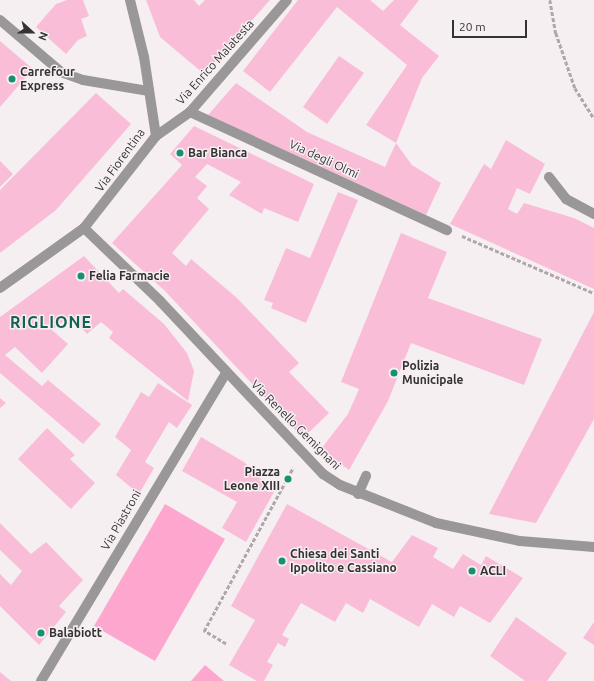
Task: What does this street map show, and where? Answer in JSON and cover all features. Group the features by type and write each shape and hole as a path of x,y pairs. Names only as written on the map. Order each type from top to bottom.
{"street":[{"name":"Via Fiorentina","path":"0,288 84,228 156,136 149,91 130,0"},
{"name":"Via Enrico Malatesta","path":"156,136 190,112 288,0"},
{"path":"0,20 61,72 83,80 149,91"},
{"name":"Via degli Olmi","path":"190,112 447,230"},
{"path":"549,177 566,199 594,214"},
{"name":"Via Renello Gemignani","path":"84,228 160,301 226,373 323,474 358,494 450,527 527,542 594,547"},
{"name":"Via Piastroni","path":"41,681 226,373"},
{"path":"358,494 366,476"}],"path":[{"path":"550,0 556,33 574,88 594,118"},
{"path":"447,230 594,293"},
{"path":"226,644 204,631 302,452"}],"shaded area":[{"path":"165,504 225,539 155,661 94,626"},
{"path":"205,665 224,681 191,681"}],"building":[{"path":"67,0 83,0 89,16 81,19 87,36 78,40 66,54 36,27 56,4"},
{"path":"146,0 194,0 199,6 205,0 270,0 204,74 160,37"},
{"path":"298,0 370,0 383,11 394,0 419,0 400,25 439,56 422,78 396,143 366,125 407,65 337,7 270,92 243,71"},
{"name":"Carrefour Express","path":"0,41 33,69 0,107"},
{"path":"339,56 364,73 327,124 303,107"},
{"path":"236,83 307,132 385,167 396,143 412,165 441,183 426,215 208,115"},
{"path":"96,93 131,124 56,210 0,253 0,190"},
{"path":"194,126 314,184 298,222 264,208 262,214 229,195 241,182 207,164 195,177 207,186 197,198 209,209 172,253 186,266 191,259 237,298 299,363 289,372 329,413 303,438 164,290 112,243 182,165 170,154"},
{"path":"506,140 545,164 530,194 517,188 508,209 517,214 524,203 574,218 594,228 594,289 450,224 484,164 491,169"},
{"path":"0,161 13,174 0,187"},
{"path":"338,192 358,200 306,323 271,308 273,303 264,300 286,248 310,258"},
{"path":"401,233 447,252 428,298 542,339 524,385 411,343 388,401 349,470 321,449 348,414 359,389 341,382"},
{"path":"84,256 119,293 123,289 164,324 187,353 194,371 188,401 109,338 113,332 101,322 87,334 70,316 52,330 68,344 42,373 15,347 5,355 42,386 48,380 101,424 83,444 0,373 0,317"},
{"path":"594,312 594,419 536,523 489,514"},
{"path":"158,383 192,405 177,428 169,422 145,462 154,468 139,494 116,475 131,450 115,437 141,392 149,397"},
{"path":"0,398 6,403 0,408"},
{"path":"47,428 75,455 70,459 95,483 71,509 18,459"},
{"path":"201,437 244,462 274,492 246,542 222,528 237,502 182,471"},
{"path":"287,504 392,562 412,535 438,548 433,557 453,569 463,554 481,565 486,556 523,578 490,623 460,606 454,617 432,604 419,627 370,599 363,613 346,603 335,622 301,603 282,635 289,639 285,647 278,643 267,662 273,665 264,681 257,681 229,665 255,620 231,606"},
{"path":"0,523 31,554 46,542 83,580 59,606 66,612 39,645 0,606 0,574 11,585 22,571 0,550"},
{"path":"516,617 567,653 547,681 525,681 490,656"},
{"path":"594,622 594,645 583,638"},
{"path":"0,672 11,681 0,681"}],"place":[{"name":"Carrefour Express","path":"12,79"},
{"name":"Bar Bianca","path":"180,153"},
{"name":"Felia Farmacie","path":"81,276"},
{"name":"Polizia Municipale","path":"394,373"},
{"name":"Piazza Leone XIII","path":"288,479"},
{"name":"Chiesa dei Santi Ippolito e Cassiano","path":"282,561"},
{"name":"ACLI","path":"472,571"},
{"name":"Balabiott","path":"41,633"}],"district":[{"name":"RIGLIONE","path":"51,322"}]}
